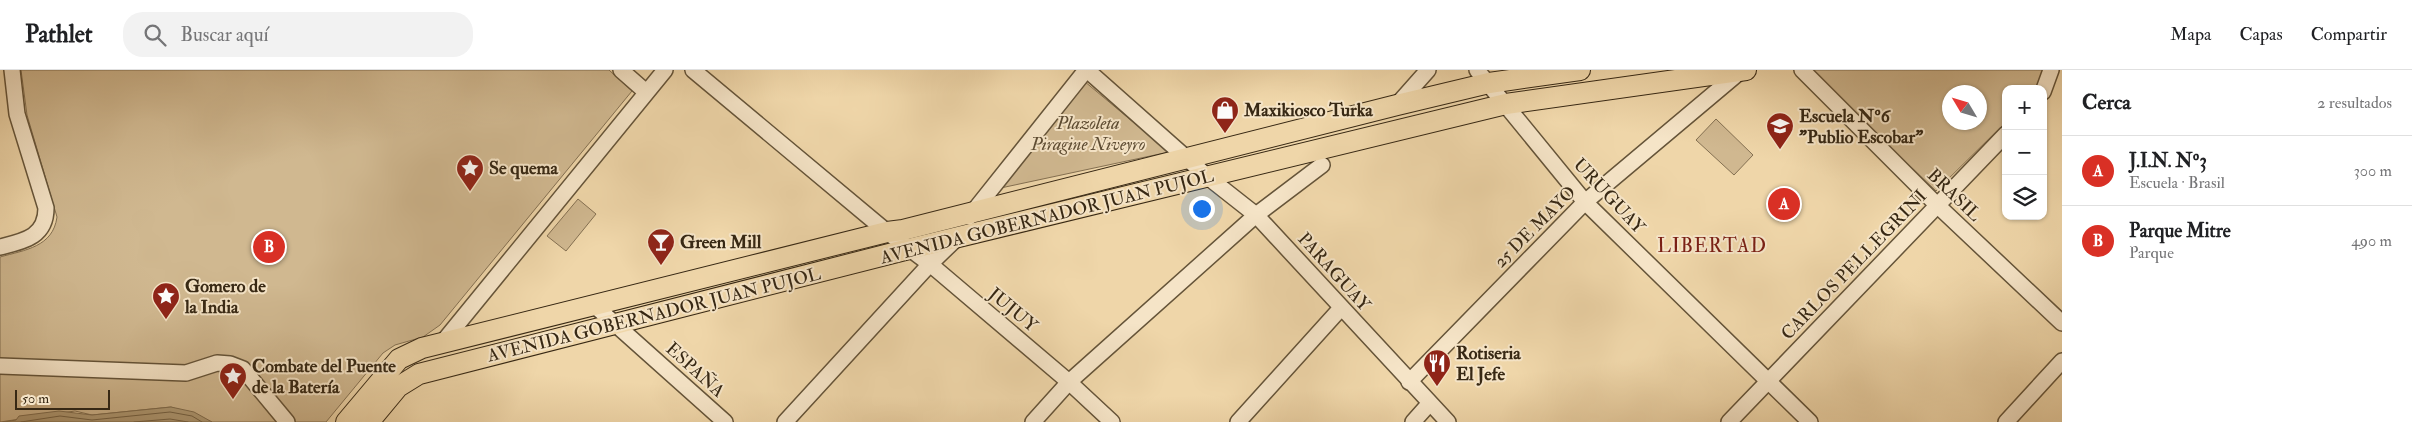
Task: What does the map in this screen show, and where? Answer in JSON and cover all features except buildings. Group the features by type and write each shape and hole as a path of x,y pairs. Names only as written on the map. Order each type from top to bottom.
{"main road":[{"name":"AVENIDA GOBERNADOR JUAN PUJOL","path":"363,419 399,359 410,352 443,342 595,306 887,232 1189,160 1228,147 1397,105 1483,77 1580,70"},
{"name":"AVENIDA GOBERNADOR JUAN PUJOL","path":"363,419 398,387 419,374 910,249 1209,178 1506,104 1743,70"}],"street":[{"path":"0,247 20,242 39,232 46,220 46,208 17,114 12,70"},
{"path":"621,70 646,92"},
{"path":"443,342 665,70"},
{"name":"JUJUY","path":"693,70 887,232 930,264 1069,382 1112,422"},
{"path":"785,422 930,264 957,238 971,212 1087,70"},
{"name":"PARAGUAY","path":"1087,70 1209,178 1256,215 1429,404 1448,422"},
{"path":"1397,105 1428,70"},
{"name":"25 DE MAYO","path":"1409,382 1585,202 1743,70"},
{"name":"BRASIL","path":"1802,70 1937,205 2062,323"},
{"path":"2046,85 2051,70"},
{"name":"URUGUAY","path":"1483,77 1585,202 1810,422"},
{"name":"CARLOS PELLEGRINI","path":"1729,422 2002,138"},
{"path":"1033,422 1069,382 1256,215 1322,165"},
{"name":"ESPAÑA","path":"595,306 725,422"},
{"path":"1238,422 1341,308"},
{"path":"2006,422 2062,361"},
{"path":"0,366 186,373 217,363 230,364 243,369 287,422"},
{"path":"1412,422 1429,404"}],"green space":[{"path":"21,70 609,70 632,91 440,325 423,337 395,345 383,353 326,422 212,422 171,407 92,415 75,411 0,422 0,257 28,249 44,241 50,235 57,217 27,115"},
{"path":"1810,70 2045,70 2039,85 2002,85 2002,126 1936,191"},
{"name":"Plazoleta Piragine Niveyro","path":"1084,81 1169,152 996,189"},
{"path":"1716,119 1753,155 1734,175 1696,140"},
{"path":"578,199 596,214 566,251 547,236"}],"water":[{"path":"171,407 194,412 212,422 4,422 16,420 19,416 59,411 92,415"}],"place":[{"name":"Maxikiosco Turka","path":"1225,134"},
{"name":"Escuela Nº6 \"Publio Escobar\"","path":"1780,150"},
{"name":"Se quema","path":"470,192"},
{"name":"J.I.N. Nº3","path":"1784,204"},
{"name":"Parque Mitre","path":"269,247"},
{"name":"Green Mill","path":"661,266"},
{"name":"Gomero de la India","path":"166,320"},
{"name":"Rotiseria El Jefe","path":"1437,387"},
{"name":"Combate del Puente de la Batería","path":"233,400"}],"district":[{"name":"LIBERTAD","path":"1712,246"}]}
